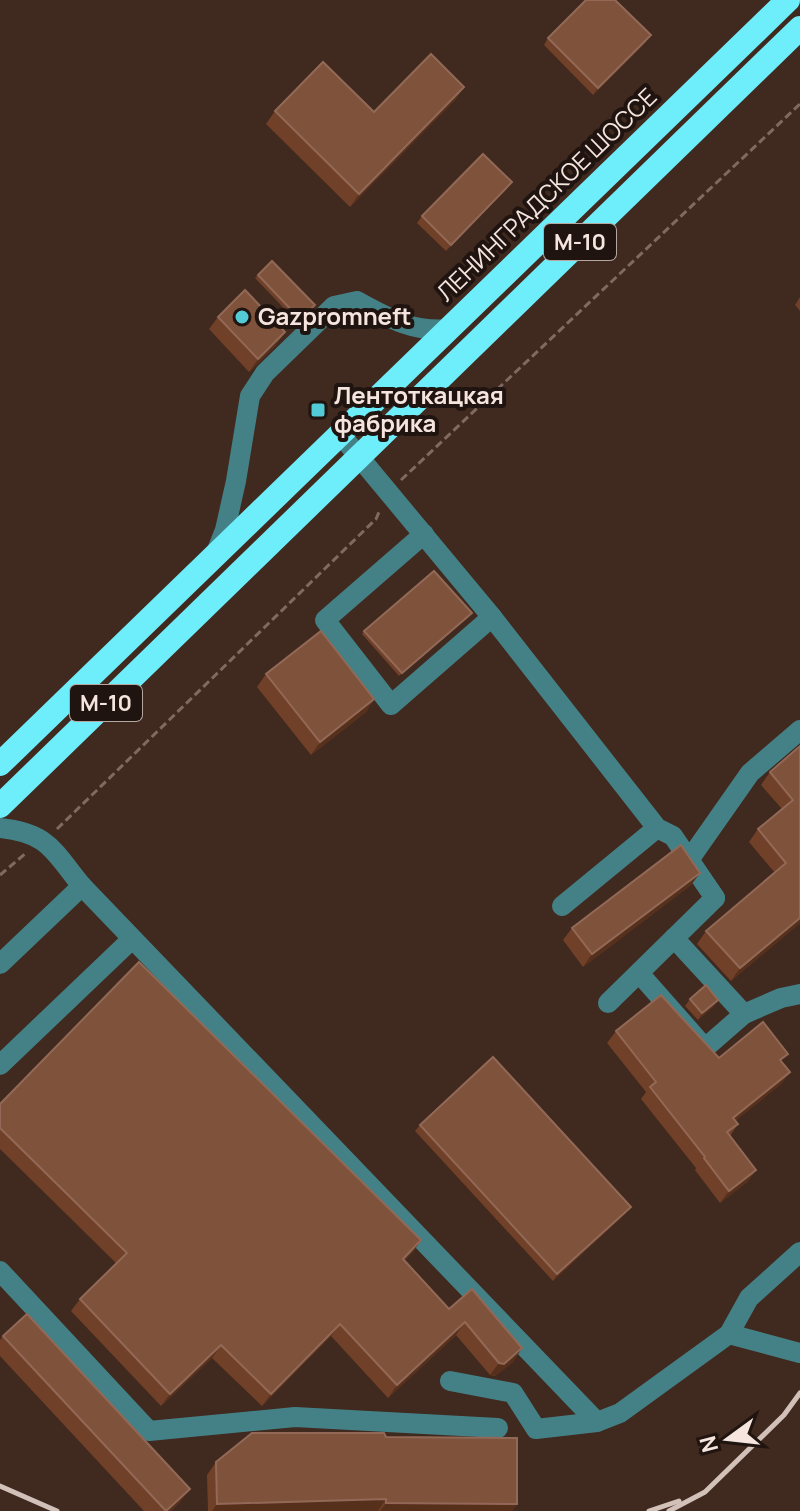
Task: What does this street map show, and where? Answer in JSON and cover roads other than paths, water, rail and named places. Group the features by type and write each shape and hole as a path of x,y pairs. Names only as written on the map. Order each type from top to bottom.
{"highway":[{"name":"ЛЕНИНГРАДСКОЕ ШОССЕ","path":"0,764 788,0"},
{"name":"М-10","path":"0,806 800,28"}],"lane":[{"path":"213,559 228,517 250,396 265,373 334,306 357,301 389,319 430,331 450,329"},
{"path":"340,434 492,617 657,828 673,836 715,898 608,1003"},
{"path":"424,534 325,620 391,705 492,617"},
{"path":"689,860 750,773 800,730"},
{"path":"0,828 23,831 45,840 82,886 132,939 597,1422"},
{"path":"562,906 657,828"},
{"path":"0,964 82,886"},
{"path":"674,938 744,1014"},
{"path":"0,1065 132,939"},
{"path":"639,973 705,1048 744,1014 781,998 800,994"},
{"path":"450,1381 513,1393 536,1429 597,1422 620,1413 729,1334 749,1298 800,1252"},
{"path":"0,1271 149,1431 295,1417 498,1428"},
{"path":"729,1334 800,1353"}],"railway":[{"path":"669,1511 705,1492 784,1415 800,1393"},
{"path":"0,1486 57,1511"},
{"path":"649,1511 679,1501"}],"place":[{"name":"Gazpromneft","path":"242,317"},
{"name":"Лентоткацкая фабрика","path":"318,410"}]}
